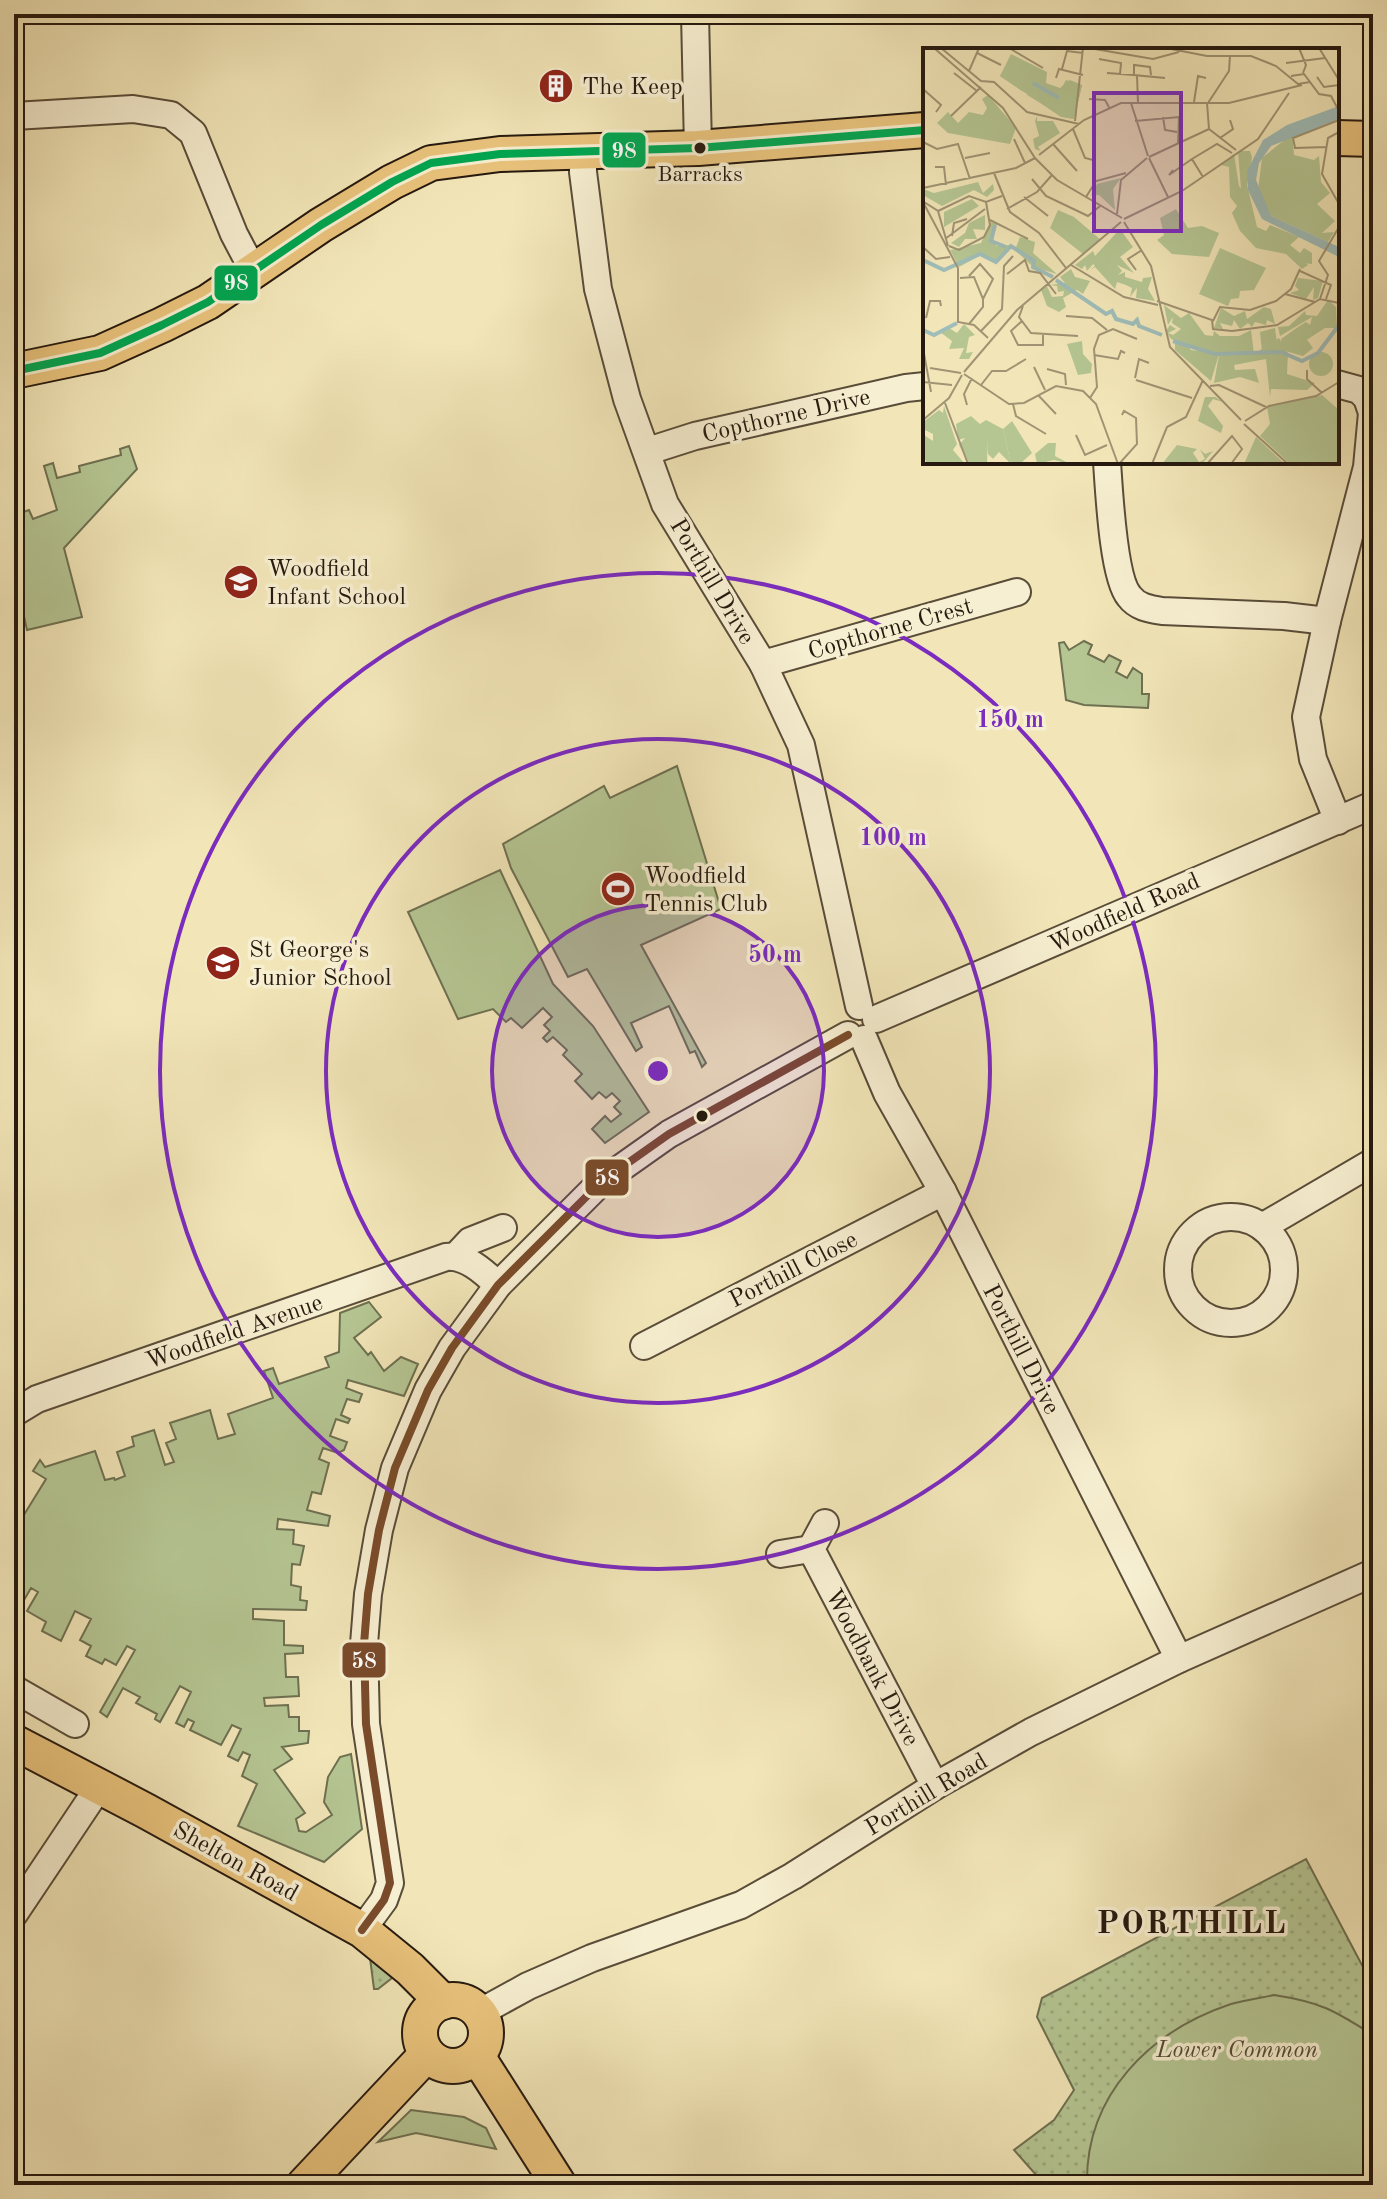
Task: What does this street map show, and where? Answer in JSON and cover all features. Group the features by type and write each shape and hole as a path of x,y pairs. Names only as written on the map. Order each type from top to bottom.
{"main road":[{"path":"14,371 73,360 123,343 208,302 392,182 431,163 500,154 698,148 923,130"},
{"path":"1339,138 1373,139"},
{"name":"Shelton Road","path":"14,1742 362,1930 410,1969 443,2002"},
{"path":"459,2001 470,2005 479,2013 486,2031 484,2044 477,2056 458,2066 444,2065 427,2054 421,2043 420,2026 426,2014 443,2002 459,2001"},
{"path":"304,2185 427,2054"},
{"path":"477,2056 559,2185"}],"street":[{"path":"695,14 698,148"},
{"path":"14,116 133,109 171,115 193,133 234,234 254,272"},
{"name":"Porthill Drive","path":"583,153 598,289 627,399 665,504 763,664 801,745 862,1024 887,1093 943,1192 1179,1659"},
{"path":"1338,821 1313,759 1306,717 1367,467 1372,413 1367,398 1359,390 1339,385"},
{"name":"Copthorne Drive","path":"648,451 710,433 923,386"},
{"path":"1107,464 1119,571 1126,594 1135,602 1162,611 1327,621"},
{"name":"Copthorne Crest","path":"763,664 1017,592"},
{"name":"Woodfield Road","path":"362,1930 384,1900 390,1883 366,1724 364,1644 368,1594 379,1530 395,1468 417,1412 452,1348 498,1285 575,1205 634,1158 669,1134 862,1024 1373,805"},
{"path":"1262,1227 1373,1162"},
{"name":"Porthill Close","path":"644,1346 943,1192"},
{"path":"1237,1217 1262,1227 1275,1240 1285,1267 1282,1286 1273,1303 1259,1316 1240,1323 1211,1320 1195,1310 1182,1289 1178,1265 1183,1247 1196,1230 1211,1221 1237,1217"},
{"name":"Woodfield Avenue","path":"14,1413 37,1399 456,1256 470,1241 503,1228"},
{"path":"456,1256 475,1266 498,1285"},
{"path":"780,1554 811,1549 825,1523"},
{"name":"Woodbank Drive","path":"811,1549 935,1786"},
{"name":"Porthill Road","path":"479,2013 528,1986 592,1958 741,1905 935,1786 1031,1732 1179,1659 1373,1573"},
{"path":"14,1689 75,1724"},
{"path":"14,1914 99,1787"}],"green space":[{"path":"129,446 137,469 64,548 82,617 27,630 15,575 23,543 14,527 14,515 29,510 33,519 57,510 44,466 53,463 57,478 80,472 79,466 121,455 120,449"},
{"path":"1084,641 1092,645 1088,654 1104,662 1109,655 1121,661 1116,672 1127,678 1133,668 1142,674 1142,694 1149,694 1148,708 1084,705 1066,700 1059,643 1064,642 1069,650"},
{"name":"Woodfield Tennis Club","path":"677,766 721,909 641,945 706,1063 702,1067 695,1051 690,1053 669,1006 631,1023 642,1047 636,1051 587,969 568,977 511,868 503,844 604,786 610,798"},
{"path":"500,870 553,984 593,1026 649,1112 605,1143 592,1129 605,1116 611,1122 621,1114 614,1107 620,1101 612,1093 606,1098 599,1092 592,1099 575,1081 582,1074 563,1055 567,1050 553,1037 547,1042 543,1038 550,1031 544,1025 552,1017 543,1008 522,1028 511,1018 506,1022 493,1009 458,1019 408,912"},
{"path":"369,1302 381,1317 354,1338 368,1355 371,1352 384,1371 401,1357 418,1364 404,1396 348,1380 346,1388 362,1394 359,1402 347,1399 341,1415 350,1419 348,1423 336,1419 330,1436 347,1442 344,1450 338,1453 323,1448 319,1459 329,1463 321,1494 312,1492 307,1510 330,1516 328,1526 278,1519 277,1529 294,1530 293,1544 304,1546 300,1565 292,1564 291,1585 301,1587 300,1600 307,1601 306,1610 253,1609 253,1619 284,1621 284,1645 303,1646 303,1653 285,1654 286,1677 298,1677 299,1696 264,1698 265,1706 288,1705 289,1717 299,1717 299,1731 309,1731 308,1743 282,1747 292,1759 274,1770 305,1813 296,1819 299,1831 306,1832 332,1815 324,1802 328,1777 340,1757 351,1754 362,1829 324,1862 238,1826 257,1784 242,1776 250,1755 243,1752 238,1761 228,1756 241,1729 232,1725 221,1745 190,1730 194,1722 188,1719 184,1727 176,1723 191,1692 180,1686 160,1722 155,1719 157,1714 136,1703 140,1697 123,1688 107,1717 100,1712 135,1650 127,1646 116,1665 105,1659 102,1664 86,1656 91,1646 80,1640 91,1619 75,1611 61,1641 42,1631 46,1622 27,1611 38,1592 31,1588 17,1612 14,1610 14,1514 22,1518 46,1479 33,1471 40,1460 45,1467 95,1451 105,1480 115,1480 125,1476 117,1452 134,1446 132,1437 154,1430 165,1465 174,1462 166,1443 176,1439 170,1423 210,1410 218,1439 235,1434 228,1414 273,1398 264,1371 273,1368 279,1384 329,1367 325,1357 339,1352 340,1313"},
{"name":"Lower Common","path":"1306,1859 1373,1986 1373,2185 1045,2185 1014,2150 1054,2120 1074,2090 1037,2017 1042,1998"},
{"path":"370,1958 385,1968 392,1978 378,1989 374,1989"},
{"path":"1274,1995 1326,2008 1373,2035 1373,2185 1087,2185 1089,2152 1097,2123 1110,2095 1149,2049 1201,2016 1231,2004"},
{"path":"411,2110 464,2117 486,2128 496,2149 416,2133 378,2142"}],"transit line":[{"name":"98","path":"14,371 100,353 162,325 208,302 321,225 392,182 431,163 500,154 698,148 923,130"},
{"name":"58","path":"362,1930 384,1900 390,1883 366,1724 364,1644 368,1594 379,1530 395,1468 428,1390 452,1348 498,1285 601,1182 669,1134 848,1035"}],"place":[{"name":"The Keep","path":"556,86"},
{"name":"Barracks","path":"700,148"},
{"name":"Woodfield Infant School","path":"241,582"},
{"name":"Woodfield Tennis Club","path":"618,889"},
{"name":"St George's Junior School","path":"223,963"}],"district":[{"name":"PORTHILL","path":"1192,1922"}]}
